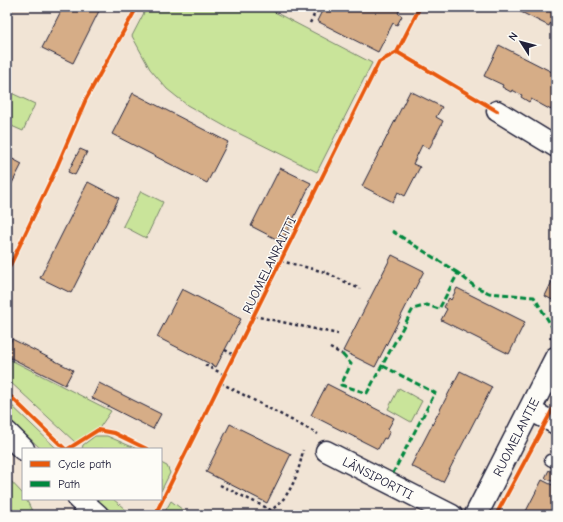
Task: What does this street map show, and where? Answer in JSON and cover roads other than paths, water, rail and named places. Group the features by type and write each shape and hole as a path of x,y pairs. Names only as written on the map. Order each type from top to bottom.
{"street":[{"path":"498,111 556,147"},
{"name":"RUOMELANTIE","path":"476,515 556,358"},
{"path":"530,410 556,424"},
{"path":"7,433 22,448"},
{"name":"LÄNSIPORTTI","path":"326,452 452,515"},
{"path":"80,500 97,515"}]}
